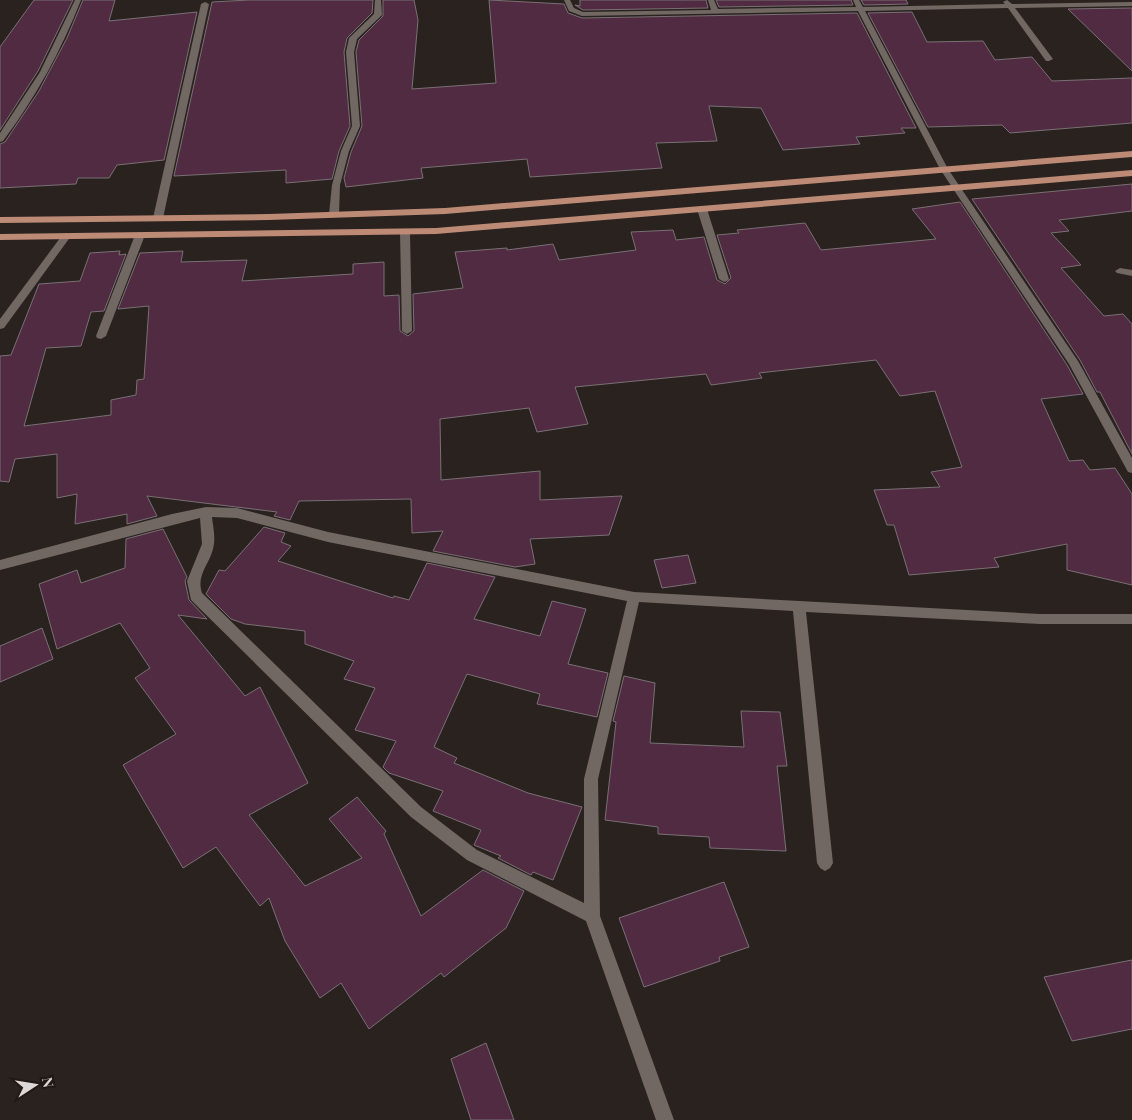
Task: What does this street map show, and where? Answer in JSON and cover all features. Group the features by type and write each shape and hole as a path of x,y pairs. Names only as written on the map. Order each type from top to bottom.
{"main road":[{"path":"0,220 445,211 1132,154"},
{"path":"0,237 436,232 1132,173"}],"street":[{"path":"0,139 21,112 61,45 78,0"},
{"path":"334,214 336,185 345,151 356,126 350,52 353,38 378,15 378,0"},
{"path":"567,0 568,6 573,11 582,14 860,9 1008,3 1132,4"},
{"path":"711,0 715,12"},
{"path":"856,0 944,170 1074,363 1132,469"},
{"path":"1008,3 1049,59"},
{"path":"158,218 205,4"},
{"path":"702,209 724,279"},
{"path":"404,232 407,331"},
{"path":"101,336 140,235"},
{"path":"0,326 66,236"},
{"path":"1120,270 1132,273"},
{"path":"0,565 206,512 237,513 328,537 634,596 1040,619 1132,619"},
{"path":"206,512 208,545 194,577 192,587 196,596 416,812 472,856 592,916"},
{"path":"634,596 591,779 592,916 665,1120"},
{"path":"799,606 825,863"}],"building":[{"path":"34,0 73,0 38,71 0,130 0,47"},
{"path":"83,0 115,0 109,21 197,12 164,160 117,165 109,178 78,178 76,184 0,188 0,144 5,142 39,91 67,38"},
{"path":"249,0 373,0 372,13 347,38 344,52 350,126 339,151 332,179 286,183 286,170 174,176 212,2"},
{"path":"383,0 414,0 418,20 412,89 496,83 489,0 564,4 568,13 582,18 857,13 916,128 901,128 905,133 856,137 860,144 783,150 761,108 709,106 717,141 656,143 662,168 530,177 527,159 421,168 423,178 346,187 344,178 351,152 362,126 356,52 359,40 383,16"},
{"path":"580,0 706,0 708,8 583,10 575,5 580,6"},
{"path":"716,0 851,0 853,5 719,7"},
{"path":"861,0 906,0 908,4 864,5"},
{"path":"1132,8 1132,71 1068,9"},
{"path":"912,12 927,42 983,41 995,60 1032,57 1052,81 1132,78 1132,123 1010,133 1002,125 928,127 868,13"},
{"path":"1132,184 1132,211 1059,220 1069,231 1051,233 1081,265 1061,268 1104,316 1123,314 1132,324 1132,454 1100,392 1097,392 1080,360 972,199"},
{"path":"960,202 1067,365 1083,394 1041,399 1069,461 1083,460 1090,470 1115,468 1132,494 1132,585 1067,570 1067,544 994,558 999,567 909,575 894,525 887,525 874,490 940,487 931,472 962,467 935,391 900,396 876,360 759,373 762,378 711,385 706,374 575,387 588,424 537,432 529,408 440,419 441,480 540,471 540,500 622,496 609,535 530,539 535,564 515,567 433,551 443,531 412,533 411,499 299,501 290,520 274,516 277,512 147,496 157,516 127,524 127,514 75,524 77,494 57,498 57,454 15,459 9,482 0,481 0,356 11,355 39,284 80,281 90,253 120,251 119,255 126,254 104,311 91,312 81,346 46,348 24,426 111,415 111,400 136,395 137,380 144,379 149,306 118,309 140,253 183,251 181,262 247,260 242,281 353,274 353,264 384,262 384,296 399,295 400,331 408,336 414,331 413,294 463,288 455,252 507,248 507,250 553,244 559,260 636,250 631,232 673,230 676,240 704,237 717,280 725,284 731,278 717,235 739,233 737,230 805,223 821,250 936,239 912,209"},
{"path":"264,527 285,533 281,542 291,546 278,561 393,598 394,596 409,600 427,563 495,577 474,619 540,636 552,601 586,609 568,664 608,673 597,717 537,704 540,694 467,674 434,747 457,758 454,763 528,793 582,807 553,880 533,872 531,875 498,858 501,856 474,845 481,830 433,811 443,791 389,773 383,767 396,741 355,730 375,688 344,679 354,661 305,644 305,631 245,624 231,619 206,594 219,570 225,571"},
{"path":"163,529 187,577 185,581 189,600 207,619 178,615 245,696 260,687 308,783 249,815 305,886 362,858 329,819 357,797 386,831 384,834 421,916 483,870 524,891 506,928 444,977 441,973 369,1029 341,983 320,998 285,941 269,898 260,906 216,847 183,868 123,765 176,734 135,678 150,668 120,623 57,649 39,584 77,570 81,583 125,568 126,539"},
{"path":"688,555 696,583 662,588 654,560"},
{"path":"42,628 53,659 0,682 0,646"},
{"path":"624,676 655,683 650,743 744,747 741,711 780,712 787,766 777,766 786,851 710,848 709,837 658,834 658,827 605,820 616,722 613,721"},
{"path":"724,882 749,947 719,957 720,961 644,987 619,918"},
{"path":"1132,960 1132,1029 1072,1041 1044,977"},
{"path":"486,1043 514,1120 471,1120 451,1059"}]}
